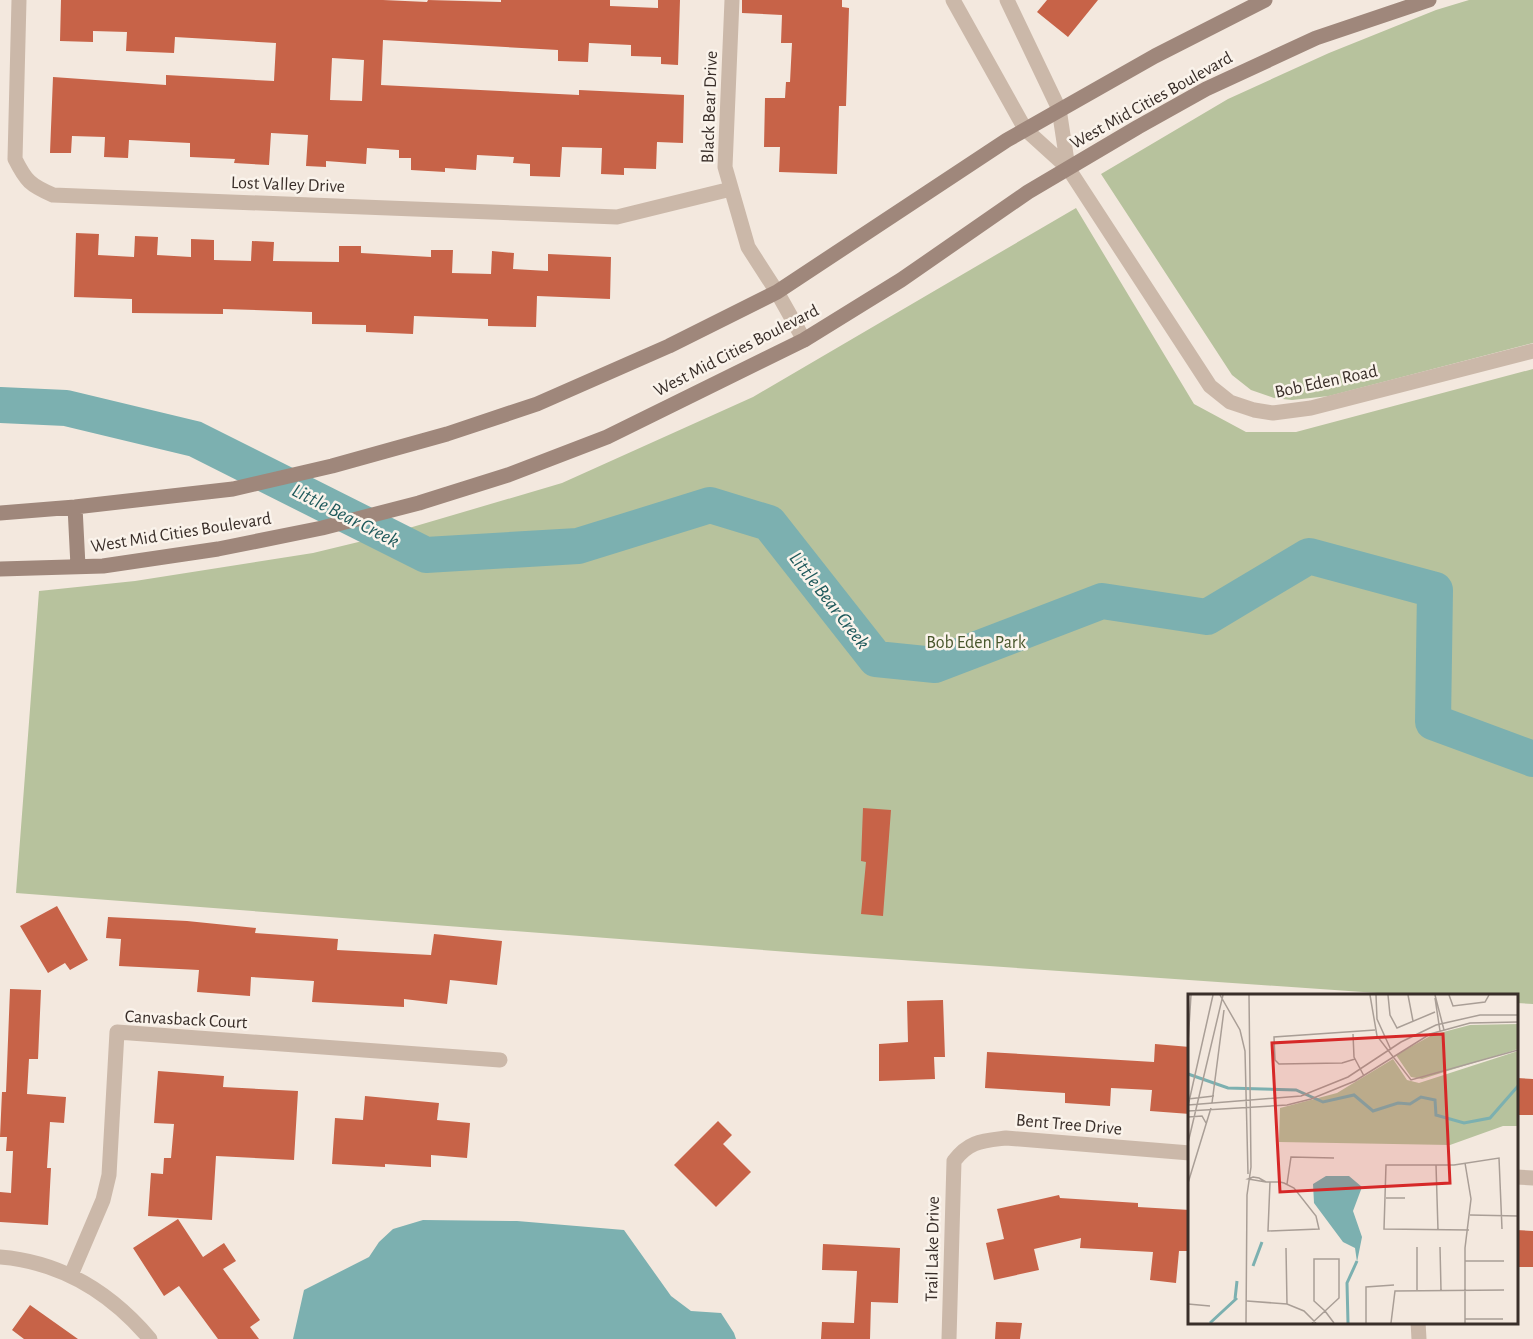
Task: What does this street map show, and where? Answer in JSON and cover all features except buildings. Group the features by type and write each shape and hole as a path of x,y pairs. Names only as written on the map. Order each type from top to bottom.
{"main road":[{"name":"West Mid Cities Boulevard","path":"0,513 233,489 332,466 447,434 537,404 669,346 777,292 1025,129 1155,56 1265,0"},
{"name":"West Mid Cities Boulevard","path":"0,569 103,566 218,549 322,528 419,503 508,475 607,437 804,340 901,280 1028,192 1206,89 1316,38 1429,0"},
{"path":"75,507 78,566"}],"street":[{"name":"Lost Valley Drive","path":"19,0 15,159 24,178 39,189 53,195 617,217 731,189"},
{"name":"Black Bear Drive","path":"732,0 725,167 748,247 804,340"},
{"path":"953,0 1025,129 1068,168"},
{"path":"1007,0 1059,109 1068,168"},
{"name":"Bob Eden Road","path":"1068,168 1210,386 1230,402 1254,410 1273,413 1311,408 1533,351"},
{"name":"Canvasback Court","path":"71,1275 103,1200 109,1175 117,1032 500,1060"},
{"name":"Bent Tree Drive","path":"954,1161 961,1152 976,1141 1006,1138 1188,1153"},
{"name":"Trail Lake Drive","path":"949,1339 954,1161"},
{"path":"1518,1177 1533,1178"},
{"path":"0,1257 40,1264 71,1275 113,1302 150,1339"},
{"path":"1418,1324 1419,1339"}],"green space":[{"path":"1469,0 1533,0 1533,343 1329,396 1292,400 1274,398 1251,390 1232,375 1101,174 1228,99 1329,53 1436,10"},
{"name":"Bob Eden Park","path":"1076,208 1194,404 1246,432 1296,432 1533,369 1533,1004 1518,1003 1518,994 1392,994 815,954 16,893 39,591 135,581 313,553 375,538 562,483 753,397"}],"water":[{"path":"423,1220 517,1221 624,1230 671,1296 691,1311 721,1313 736,1339 293,1339 304,1290 369,1257 379,1242 393,1229"}],"waterway":[{"name":"Little Bear Creek","path":"0,405 66,408 195,439 426,555 578,546 710,505 769,523 876,659 935,665 1102,601 1207,617 1309,556 1435,590 1433,722 1533,759"}]}
